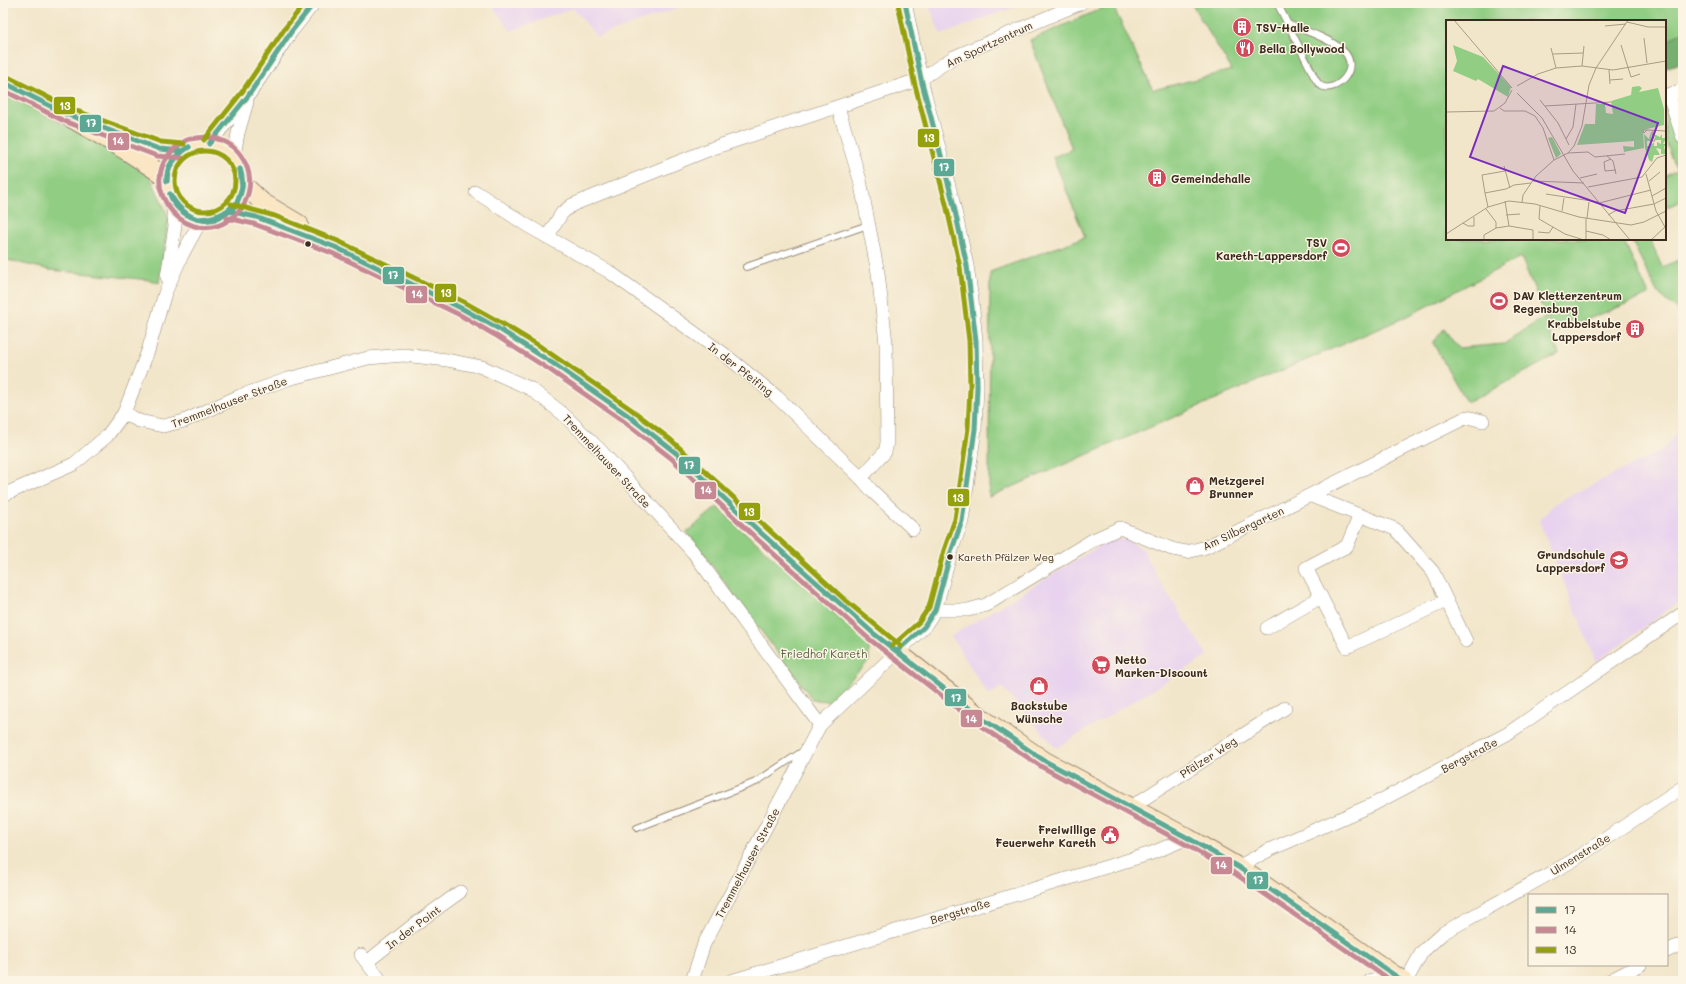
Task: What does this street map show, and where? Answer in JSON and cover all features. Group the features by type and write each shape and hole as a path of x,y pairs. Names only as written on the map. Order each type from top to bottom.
{"street":[{"path":"209,144 248,96 291,32 314,3"},
{"path":"897,651 924,627 934,610 962,521 970,475 975,429 977,387 976,341 967,266 953,202 921,79 905,3"},
{"name":"Am Sportzentrum","path":"921,79 954,57 1081,3"},
{"path":"547,236 562,213 572,205 713,148 921,79"},
{"path":"3,82 66,114 142,160 167,178"},
{"path":"1683,90 1667,96 1683,138"},
{"path":"234,156 248,96"},
{"path":"838,107 860,180 878,273 886,343 887,443 884,452 861,478"},
{"path":"66,114 159,149 183,151"},
{"path":"209,144 226,150 234,156 242,174 243,184 239,199 229,211 211,220 201,220 189,217 179,210 172,201 167,190 167,178 169,168 175,158 183,151 191,146 209,144"},
{"path":"243,184 262,202 335,247"},
{"name":"In der Pfeifing","path":"476,192 528,226 608,271 724,354 777,397 913,530"},
{"path":"165,293 175,226 172,201"},
{"path":"229,211 256,217 335,247 463,309 499,329 554,364 626,414 676,453 861,623 983,719 1045,761 1188,838 1238,867 1401,979"},
{"path":"3,495 74,464 107,436 124,414 148,350 165,293 182,255 201,220"},
{"name":"Tremmelhauser Straße","path":"124,414 139,421 163,426 184,421 240,396 288,379 368,358 404,355 447,360 482,367 531,389 562,413 600,450 693,552 820,725"},
{"name":"Am Silbergarten","path":"934,610 968,610 986,605 1091,541 1120,528 1172,549 1187,552 1206,548 1467,416 1483,421"},
{"path":"1310,496 1395,529 1433,572 1466,641"},
{"path":"1360,515 1346,546 1306,568 1347,647 1446,601"},
{"path":"1266,628 1321,597"},
{"name":"Bergstraße","path":"1238,867 1269,850 1374,804 1506,734 1683,613"},
{"name":"Tremmelhauser Straße","path":"692,981 704,944 820,725 897,651"},
{"name":"Pfälzer Weg","path":"1131,808 1285,708"},
{"name":"Ulmenstraße","path":"1401,979 1422,952 1443,933 1572,861 1683,786"},
{"name":"Bergstraße","path":"731,981 1152,853 1188,838"},
{"name":"In der Point","path":"381,981 364,958 460,892"},
{"path":"1668,950 1683,943"},
{"path":"1609,981 1638,966"},
{"path":"1370,981 1401,979"}],"lane":[{"path":"1278,3 1288,24 1319,84 1324,87 1330,87 1344,79 1350,71 1348,58 1341,49 1314,34 1288,24"},
{"path":"746,267 868,226"},
{"name":"Tremmelhauser Straße","path":"637,828 756,782 808,748"}],"shaded area":[{"path":"490,3 692,3 597,37 573,8 511,31"},
{"path":"928,3 1024,3 941,35"},
{"name":"Grundschule Lappersdorf","path":"1683,426 1683,599 1596,662 1539,521 1555,503 1661,451"},
{"path":"1113,538 1127,540 1144,550 1161,584 1208,656 1056,748 1002,687 988,695 951,636"}],"green space":[{"name":"TSV Kareth-Lappersdorf","path":"1191,3 1683,3 1683,51 1666,61 1666,20 1446,20 1446,240 1623,240 1649,295 1553,333 1521,257 1408,316 989,497 990,272 1085,237 1053,157 1072,149 1030,40 1112,4 1153,90 1232,70"},
{"path":"1683,31 1683,62 1666,68 1666,42"},
{"path":"3,93 104,145 149,174 169,218 159,283 150,280 50,270 3,259"},
{"path":"1666,108 1683,149 1683,200 1666,208 1666,175 1677,170 1666,142"},
{"path":"1631,240 1650,240 1662,267 1683,258 1683,315 1657,292"},
{"path":"1544,317 1559,354 1469,402 1465,400 1433,343 1444,329 1458,348 1504,344"},
{"name":"Friedhof Kareth","path":"717,507 869,644 869,661 829,701 813,700 687,532"}],"transit line":[{"name":"13","path":"204,140 242,92 285,28 305,3"},
{"name":"17","path":"209,144 248,96 291,32 314,3"},
{"name":"17","path":"897,651 924,627 935,610 951,552 962,521 975,429 977,387 976,341 967,266 953,202 921,79 905,3"},
{"name":"13","path":"892,646 919,622 929,607 944,550 955,519 968,428 970,387 969,341 960,267 946,204 914,81 898,4"},
{"name":"13","path":"6,76 69,108 161,142 184,144"},
{"name":"17","path":"3,82 66,114 159,149 183,151"},
{"name":"14","path":"3,90 64,121 157,156 182,158"},
{"name":"14","path":"187,140 169,155 161,171 161,189 167,205 179,218 194,226 211,227 229,220 238,212 246,201 249,187 247,168 244,160 238,152 223,141 208,137 190,139"},
{"name":"17","path":"167,181 168,171 172,161 189,147"},
{"name":"17","path":"167,181 169,170 174,161 189,147"},
{"name":"13","path":"199,151 211,151 222,156 230,164 235,175 235,181 233,193 222,206 211,211 199,211 188,206 180,198 175,187 175,175 180,164 188,156 199,151"},
{"name":"17","path":"237,202 242,187 240,169"},
{"name":"17","path":"237,202 241,194 242,186 240,169"},
{"name":"17","path":"170,194 181,209 188,215 197,219"},
{"name":"17","path":"170,194 174,203 180,210 197,219"},
{"name":"17","path":"197,219 208,220 220,217 225,215 237,203"},
{"name":"17","path":"197,219 219,215 237,203"},
{"name":"13","path":"231,204 275,216 338,241 464,302 541,347 632,410 671,440 844,599 901,646"},
{"name":"17","path":"229,211 256,217 335,247 463,309 499,329 554,364 626,414 676,453 760,532 873,633 983,719 1045,761 1188,838 1238,867 1403,981"},
{"name":"14","path":"227,218 254,224 332,253 460,315 550,370 622,420 671,458 755,537 868,638 979,725 1042,767 1185,844 1234,873 1391,981"}],"place":[{"name":"TSV-Halle","path":"1242,27"},
{"name":"Bella Bollywood","path":"1245,48"},
{"name":"Gemeindehalle","path":"1157,178"},
{"name":"TSV Kareth-Lappersdorf","path":"1341,248"},
{"name":"DAV Kletterzentrum Regensburg","path":"1499,301"},
{"name":"Krabbelstube Lappersdorf","path":"1635,329"},
{"name":"Metzgerei Brunner","path":"1195,486"},
{"name":"Kareth Pfälzer Weg","path":"950,557"},
{"name":"Grundschule Lappersdorf","path":"1619,560"},
{"name":"Netto Marken-Discount","path":"1101,665"},
{"name":"Backstube Wünsche","path":"1039,686"},
{"name":"Freiwillige Feuerwehr Kareth","path":"1110,835"}]}
